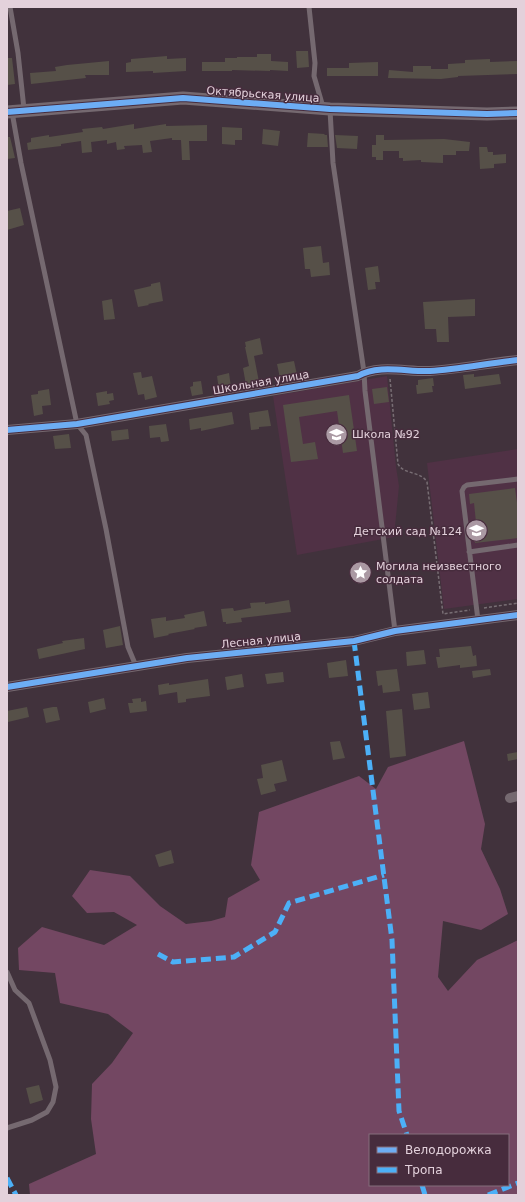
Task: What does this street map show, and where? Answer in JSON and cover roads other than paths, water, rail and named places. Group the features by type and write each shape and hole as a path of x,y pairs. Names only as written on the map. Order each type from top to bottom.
{"street":[{"name":"Октябрьская улица","path":"14,111 183,98 327,108 487,114 518,113"},
{"name":"Школьная улица","path":"7,430 77,424 358,376 364,372 389,369 429,371 518,360"},
{"name":"Лесная улица","path":"7,686 187,658 354,641 395,631 518,615"}],"lane":[{"path":"10,7 18,53 14,111 21,163 77,424 86,435 106,528 128,647 136,666"},
{"path":"309,7 315,63 314,76 327,108 333,162 364,372 365,391 395,631"},
{"path":"478,620 462,491 467,485 518,479"},
{"path":"469,552 518,545"},
{"path":"7,972 15,990 29,1003 50,1060 56,1087 53,1102 47,1112 32,1120 7,1128"}],"place":[{"name":"Школа №92","path":"336,434"},
{"name":"Детский сад №124","path":"477,531"},
{"name":"Могила неизвестного солдата","path":"361,572"}]}
